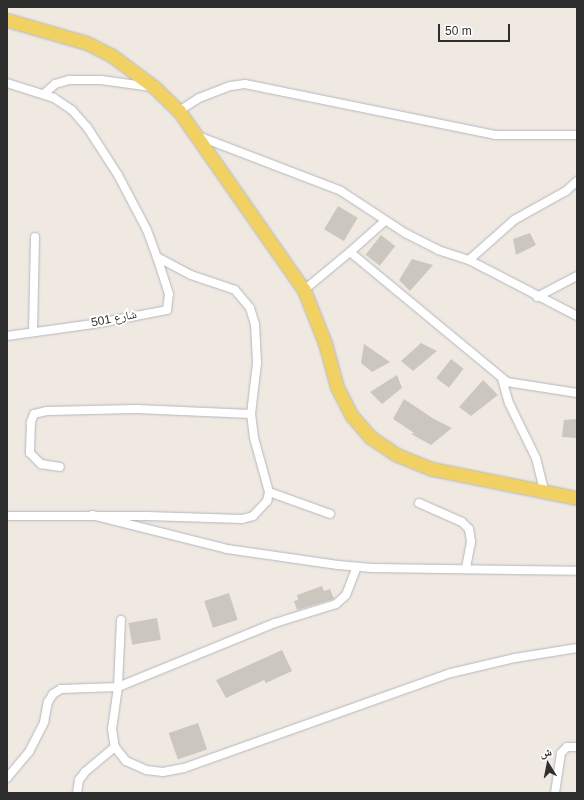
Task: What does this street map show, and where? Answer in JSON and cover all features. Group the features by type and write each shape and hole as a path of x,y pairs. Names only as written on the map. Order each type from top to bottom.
{"main road":[{"path":"7,20 87,43 111,55 154,87 179,111 198,136 304,290 316,315 337,387 352,416 370,437 397,455 432,469 577,498"}],"street":[{"path":"44,94 55,84 69,80 101,80 154,87"},
{"path":"7,83 44,94 65,104 91,132 135,207 157,257 191,275 235,290 250,308 255,324 257,364 251,414 254,438 269,492 267,501 262,509 253,516 242,519 92,515 7,516"},
{"path":"179,111 199,98 231,86 245,84 495,135 577,135"},
{"path":"198,136 324,183 354,198 385,220 438,250 469,260 537,297 577,316"},
{"path":"469,260 514,220 563,193 577,182"},
{"path":"304,290 350,252 385,220"},
{"path":"32,332 35,237"},
{"path":"350,252 502,379 511,383 577,393"},
{"name":"شارع 501","path":"7,336 93,324 167,310 169,294 157,257"},
{"path":"537,297 577,276"},
{"path":"502,379 506,396 536,458 544,491"},
{"path":"60,467 41,464 30,453 30,422 34,414 47,411 136,409 251,414"},
{"path":"269,492 330,514"},
{"path":"419,503 462,522 470,529 471,542 466,568"},
{"path":"92,515 227,549 357,566 577,571"},
{"path":"7,778 29,752 53,694 61,689 77,687 118,687 275,623 336,604 346,595 357,566"},
{"path":"121,620 118,687 112,729 115,747 126,761 146,770 163,772 184,768 452,673 515,658 577,648"},
{"path":"78,793 79,780 85,772 115,747"},
{"path":"554,793 560,753 567,748 577,747"}],"building":[{"path":"338,206 358,218 344,241 324,229"},
{"path":"530,233 536,245 516,255 513,239"},
{"path":"381,235 395,246 380,266 366,255"},
{"path":"412,259 433,265 410,291 399,280"},
{"path":"421,343 437,351 413,371 401,361"},
{"path":"364,344 390,362 372,372 361,363"},
{"path":"451,359 464,369 449,388 436,378"},
{"path":"397,375 402,388 382,404 370,392"},
{"path":"483,380 498,395 471,416 459,407"},
{"path":"404,399 434,419 452,428 431,445 411,434 414,433 393,419"},
{"path":"577,419 577,438 562,437 564,420"},
{"path":"322,586 324,591 330,589 334,599 297,610 294,601 298,600 297,595"},
{"path":"229,593 238,620 213,628 204,601"},
{"path":"157,618 161,640 132,645 128,623"},
{"path":"282,650 292,671 266,683 264,680 226,698 216,680"},
{"path":"198,723 207,749 178,760 169,733"}]}
